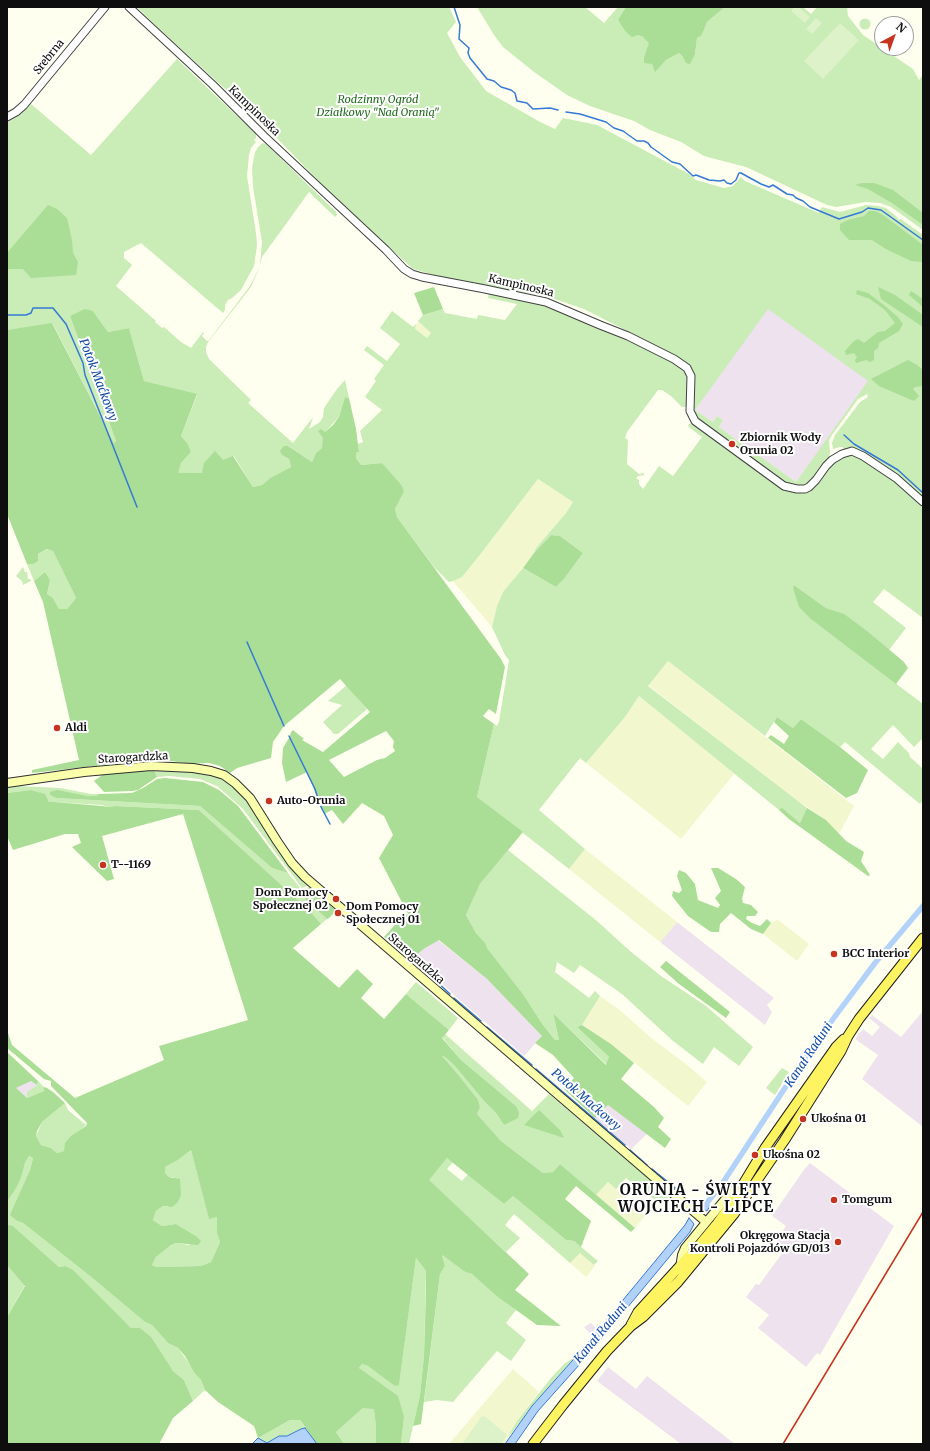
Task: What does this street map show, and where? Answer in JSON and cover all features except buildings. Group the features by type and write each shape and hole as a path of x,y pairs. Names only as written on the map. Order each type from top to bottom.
{"main road":[{"name":"Starogardzka","path":"7,783 98,771 151,766 194,768 224,775 235,783 250,798 285,852 305,877 706,1222"},
{"path":"533,1444 606,1352 631,1326 643,1318 678,1282 734,1214 841,1051 848,1036 868,1006 923,938"},
{"path":"631,1326 638,1312 680,1268 716,1225 765,1148 836,1047 848,1036"},
{"path":"678,1282 683,1252 706,1222 732,1191 742,1185 756,1181"}],"street":[{"name":"Srebrna","path":"7,117 24,105 104,7"},
{"name":"Kampinoska","path":"129,7 188,61 264,136 386,250 404,269 412,274 546,302 600,326 628,336 674,359 684,365 691,376 690,411 694,421 784,486 797,489 809,487 832,460 845,452 852,452 863,456 891,474 923,502"}],"shaded area":[{"path":"767,308 869,381 796,482 719,427 723,420 717,416 713,422 695,410"},
{"path":"677,922 774,998 767,1005 772,1012 765,1025 660,942"},
{"path":"438,940 487,979 542,1036 524,1056 453,994 415,956"},
{"path":"923,1011 923,1127 862,1079 878,1055 855,1039 863,1029 872,1036 880,1027 869,1018 872,1015 901,1037"},
{"path":"31,1081 37,1085 28,1092 27,1098 15,1088"},
{"path":"608,1105 647,1134 631,1149 595,1118"},
{"path":"810,1163 894,1226 820,1355 817,1353 806,1367 758,1328 769,1315 746,1297 756,1284 759,1285 786,1248 776,1241 786,1226 772,1216"},
{"path":"591,1323 598,1330 593,1337 584,1327"},
{"path":"608,1367 636,1389 647,1376 735,1444 681,1444 597,1381"}],"green space":[{"name":"Rodzinny Ogród Działkowy \"Nad Oranią\"","path":"137,7 449,7 456,22 447,33 460,57 486,91 555,129 563,118 597,125 689,174 696,180 724,188 733,186 741,177 745,181 819,213 822,207 840,212 866,205 886,208 899,220 901,219 923,235 923,499 850,448 843,450 843,447 840,447 833,449 832,443 835,435 860,402 868,397 867,394 858,399 832,435 829,440 829,458 813,481 808,484 799,487 790,485 747,456 747,447 796,482 868,381 768,309 695,410 713,422 717,416 723,420 719,427 744,445 736,447 698,421 692,408 695,383 693,372 639,337 584,309 549,297 456,281 413,269 335,198 244,104 224,88"},
{"path":"477,7 585,7 604,23 618,7 626,7 618,21 650,43 644,57 652,64 655,71 666,60 679,53 683,57 695,54 697,38 701,36 707,22 725,7 803,7 811,14 817,7 847,7 848,16 863,35 874,42 874,56 894,56 913,69 919,80 923,75 923,230 891,207 880,203 866,202 836,207 827,205 746,167 704,156 681,142 650,130 634,121 590,106 567,95 534,72 503,47"},
{"path":"626,7 725,7 707,22 701,36 697,38 695,54 690,64 686,63 679,53 666,60 655,72 652,64 644,63 644,57 649,43 643,37 638,35 632,37 626,32 618,20"},
{"path":"794,7 799,7 810,17 805,23 791,11"},
{"path":"816,18 822,23 812,34 806,29"},
{"path":"865,18 869,20 871,24 869,28 865,30 861,28 859,24 861,20"},
{"path":"840,23 859,40 823,79 804,61"},
{"path":"177,59 256,134 256,138 254,140 256,142 251,148 249,155 247,176 256,233 257,246 254,266 241,290 228,300 223,313 141,243 124,252 124,258 132,265 116,286 162,328 164,327 181,342 191,348 203,332 204,333 202,336 207,341 209,340 250,286 260,266 251,287 208,342 206,352 209,359 251,400 248,403 293,443 313,417 309,429 320,422 323,417 324,408 345,380 349,398 345,397 339,417 325,432 322,448 316,453 312,462 288,446 282,455 289,459 291,467 270,478 262,485 253,487 234,456 202,473 177,473 181,463 191,452 188,444 181,436 197,395 144,381 129,328 108,332 93,311 70,316 116,441 114,443 53,324 7,330 7,123 17,117 31,104 91,155"},
{"path":"263,143 266,144 336,212 337,215 335,217 309,192 262,257 260,265 262,242 253,187 252,168 255,152"},
{"path":"862,183 874,183 893,190 923,213 923,225 892,203 868,189 855,185"},
{"path":"48,205 57,209 67,218 72,240 73,253 78,262 76,275 31,278 23,269 7,269 7,253"},
{"path":"869,211 875,211 883,215 923,245 923,262 911,261 886,249 872,240 849,240 840,230 840,224 848,220 864,216"},
{"path":"434,287 443,309 423,315 414,293"},
{"path":"878,287 895,295 923,315 923,327 881,299"},
{"path":"857,290 868,293 898,317 903,324 899,331 879,343 878,348 874,351 874,360 870,362 866,360 856,363 855,360 857,357 854,353 846,355 845,351 854,341 858,339 864,343 878,332 885,331 895,323 885,310 870,299 856,294"},
{"path":"911,291 923,299 923,307 909,295"},
{"path":"489,293 544,305 630,340 682,367 689,382 686,407 682,407 671,396 662,390 658,390 627,432 625,438 628,440 627,464 639,474 644,473 644,475 636,478 639,480 639,484 643,489 659,466 673,476 702,437 688,426 690,423 789,492 804,492 832,463 848,455 853,455 860,457 897,482 923,506 923,618 884,589 873,602 906,628 889,650 866,630 844,615 826,608 794,585 812,620 923,704 923,738 914,747 893,725 871,749 883,759 898,742 909,753 910,757 923,769 923,800 920,804 845,742 840,747 801,719 793,728 777,717 765,736 668,661 648,686 807,808 800,823 782,809 779,810 639,696 625,717 586,763 580,758 539,810 585,849 569,869 477,797 494,724 497,726 499,722 509,660 505,655 492,627 497,606 503,592 523,568 556,587 564,579 583,553 560,536 551,535 534,553 536,548 566,513 573,502 538,479 462,577 449,582 434,567 397,517 395,509 404,492 382,463 361,465 356,458 356,453 359,452 358,444 363,442 360,431 382,410 365,397 376,381 374,379 384,365 364,350 367,346 387,361 400,344 380,328 392,311 413,327 416,324 415,329 427,338 431,333 418,321 423,315 443,309 445,313 477,319 478,315 505,320 517,304 488,298"},
{"path":"85,309 93,311 108,332 129,328 144,381 197,394 181,436 188,444 191,452 181,463 178,473 202,473 204,463 215,451 223,460 233,456 253,487 262,485 270,478 291,467 289,459 282,455 280,451 284,446 288,446 312,462 316,453 322,448 323,438 318,431 321,429 325,432 333,425 339,417 345,397 349,398 356,429 359,452 356,453 356,458 361,465 382,463 402,486 404,492 395,509 397,517 501,659 505,667 496,714 489,709 483,716 494,724 477,797 523,832 480,884 466,915 476,933 486,944 487,948 523,994 543,1025 555,1040 559,1040 553,1013 606,1065 609,1057 577,1027 582,1025 611,1044 634,1063 621,1079 654,1107 664,1118 658,1127 671,1139 665,1148 608,1105 595,1118 564,1089 574,1078 553,1055 535,1043 542,1036 487,979 439,940 415,956 418,960 414,960 384,937 400,919 408,914 379,858 393,835 384,816 362,803 343,824 332,810 324,814 307,772 286,782 282,763 283,748 293,730 304,739 302,740 323,752 370,712 340,679 284,726 273,742 271,758 237,768 230,773 220,766 209,763 185,764 157,759 32,773 32,770 79,760 43,602 34,581 45,572 50,580 47,594 53,598 59,609 67,609 76,598 53,551 47,549 38,554 38,561 33,564 27,564 7,514 7,330 52,323 114,443 116,441 70,316","holes":["386,731 394,741 393,747 395,751 385,758 377,760 344,777 329,760"]},
{"path":"418,321 431,333 427,338 414,329"},
{"path":"908,360 923,370 923,386 915,387 913,389 919,396 914,401 879,386 871,379"},
{"path":"538,479 573,502 566,513 536,548 534,553 503,592 497,606 492,627 453,581 462,577"},
{"path":"551,535 560,536 583,553 564,579 556,587 523,568 534,553"},
{"path":"48,549 53,551 76,598 67,609 59,609 53,598 47,594 50,580 45,572 34,581 27,564 33,564 38,554"},
{"path":"23,567 25,572 27,572 27,579 30,579 31,581 23,585 22,581 16,576"},
{"path":"794,585 826,608 844,614 866,630 904,662 908,668 896,684 812,620 799,607 793,588"},
{"path":"668,661 854,806 839,834 826,820 785,792 648,685"},
{"path":"347,685 367,709 338,734 334,734 323,722 342,705 328,701"},
{"path":"639,696 734,774 681,839 586,763 625,717"},
{"path":"777,717 793,728 801,719 840,747 868,770 857,793 846,798 768,738 771,735 784,744 789,736 774,722"},
{"path":"154,770 179,770 210,774 225,781 239,791 310,885 302,888 243,809 217,786 200,779 169,776 157,777"},
{"path":"154,770 157,777 138,790 104,792 94,781 105,773"},
{"path":"165,778 203,782 219,790 238,806 288,873 272,868 200,806 56,798 50,795 50,792 57,790 87,796 132,793 157,779"},
{"path":"7,787 60,788 91,794 99,794 96,796 50,795 56,798 200,806 272,868 288,873 301,889 304,889 304,897 309,901 310,887 314,891 313,906 327,919 321,924 310,911 199,810 115,806 108,807 102,805 49,802 44,794 31,790 7,793"},
{"path":"31,790 45,794 49,802 108,807 115,806 199,810 310,911 321,924 293,948 339,988 357,969 373,984 361,998 384,1019 406,994 449,1030 442,1038 461,1060 516,1106 519,1113 518,1118 504,1125 496,1113 454,1065 442,1056 478,1100 480,1108 477,1114 501,1141 543,1173 553,1172 560,1164 635,1228 631,1232 576,1186 565,1199 591,1221 581,1247 574,1241 566,1240 513,1196 504,1204 447,1158 429,1180 529,1274 515,1290 561,1326 537,1325 498,1297 472,1274 465,1272 442,1255 445,1266 440,1274 421,1424 413,1426 420,1395 424,1356 426,1287 426,1271 416,1258 399,1385 395,1386 368,1366 362,1364 359,1368 398,1396 404,1417 401,1444 376,1444 374,1409 363,1408 336,1432 344,1444 317,1444 300,1420 290,1420 258,1438 254,1426 218,1402 205,1390 201,1380 178,1348 168,1343 152,1325 145,1322 90,1276 23,1223 17,1221 10,1215 30,1170 33,1158 29,1156 25,1163 20,1180 7,1202 7,1052 38,1081 37,1085 31,1081 16,1088 27,1098 44,1091 44,1087 53,1092 65,1103 42,1122 36,1136 41,1145 51,1148 57,1153 64,1151 65,1143 71,1136 86,1126 87,1123 51,1086 51,1081 44,1079 7,1048 7,1030 12,1045 75,1098 164,1060 159,1046 248,1020 183,814 102,836 114,879 107,881 72,847 81,843 78,834 65,834 13,850 7,836 7,793","holes":["191,1150 209,1219 217,1217 217,1233 220,1242 211,1262 201,1266 156,1267 152,1265 156,1257 171,1245 176,1243 198,1245 201,1241 196,1236 176,1224 162,1226 153,1220 156,1211 163,1206 172,1207 178,1202 181,1195 180,1179 169,1177 165,1173 165,1167 178,1160"]},
{"path":"782,808 800,823 807,808 826,820 846,841 864,852 861,861 870,875 868,876 789,819 779,810"},
{"path":"585,849 677,922 660,942 569,869"},
{"path":"508,850 597,921 630,951 661,976 706,1006 753,1047 739,1066 714,1047 703,1064 673,1041 622,994 580,965 574,973 557,962 555,972 589,998 595,991 600,996 582,1025 577,1027 609,1057 607,1065 553,1013 559,1040 555,1040 543,1025 523,994 487,948 486,944 476,933 466,915 480,884"},
{"path":"711,868 718,868 736,879 745,887 742,899 743,903 751,905 758,912 755,916 747,916 746,919 760,926 767,919 771,923 763,934 751,929 731,913 720,924 719,932 711,932 688,916 672,896 673,891 679,893 682,890 677,876 679,870 686,873 695,884 698,900 718,908 720,905 715,898 721,891"},
{"path":"310,887 308,902 304,897 304,889"},
{"path":"314,891 334,909 335,912 329,918 327,919 313,906"},
{"path":"777,919 809,944 797,961 763,934 771,923 773,921 775,922"},
{"path":"666,961 730,1012 726,1018 679,984 660,967"},
{"path":"416,982 458,1018 449,1030 406,994"},
{"path":"600,996 621,1011 650,1037 707,1082 688,1106 611,1044 582,1025"},
{"path":"445,1034 532,1111 549,1094 666,1193 669,1200 663,1206 626,1178 616,1189 608,1182 596,1195 560,1164 553,1172 543,1173 501,1141 477,1114 480,1108 442,1056 454,1065 496,1113 504,1125 516,1106 461,1060 442,1037"},
{"path":"782,1068 789,1072 775,1095 766,1088"},
{"path":"38,1081 44,1087 44,1091 27,1098 27,1092 37,1085"},
{"path":"65,1103 68,1110 86,1125 79,1131 64,1151 57,1153 51,1148 41,1145 36,1136 42,1122"},
{"path":"539,1110 560,1130 564,1138 524,1125"},
{"path":"191,1150 209,1218 217,1217 217,1233 220,1242 211,1262 201,1266 156,1267 152,1265 156,1257 171,1245 176,1243 189,1245 196,1236 176,1224 162,1226 153,1220 156,1211 163,1206 168,1207 174,1177 169,1177 165,1173 165,1167 178,1160"},
{"path":"29,1156 33,1158 30,1170 11,1215 90,1276 145,1322 152,1325 168,1343 178,1348 201,1380 205,1390 193,1401 184,1380 173,1371 140,1328 131,1328 65,1266 59,1267 13,1226 7,1226 7,1202 15,1190"},
{"path":"447,1158 453,1162 447,1169 462,1181 468,1174 504,1204 513,1196 566,1240 574,1241 598,1261 594,1265 580,1253 570,1263 514,1214 505,1225 520,1238 506,1252 428,1180"},
{"path":"608,1182 646,1215 635,1228 596,1195"},
{"path":"7,1225 13,1226 59,1267 65,1266 73,1270 131,1328 140,1328 151,1337 173,1371 184,1380 193,1401 173,1418 159,1444 7,1444 7,1317 25,1286 7,1265"},
{"path":"580,1252 595,1266 586,1277 570,1263"},
{"path":"442,1255 465,1272 472,1274 516,1310 506,1323 526,1340 511,1361 497,1351 453,1402 437,1400 424,1402 440,1274 445,1266"},
{"path":"416,1258 426,1271 424,1356 420,1395 409,1444 401,1444 404,1417 359,1368 362,1364 368,1366 395,1385 399,1384"},
{"path":"7,1265 25,1285 7,1317"},
{"path":"576,1356 532,1406 511,1434 510,1433 517,1421 551,1378 564,1364"},
{"path":"513,1369 539,1392 517,1421 505,1444 449,1444"},
{"path":"363,1408 374,1408 376,1444 344,1444 336,1432"},
{"path":"482,1416 486,1417 507,1435 501,1444 462,1444"},
{"path":"290,1420 300,1420 305,1428 287,1436 279,1436 267,1443 258,1438"}],"water":[{"path":"704,1200 710,1206 707,1211 699,1207"},
{"path":"689,1218 694,1224 690,1232 588,1355 538,1411 515,1444 505,1444 532,1406 580,1352 685,1225"},
{"path":"305,1428 317,1444 252,1444 258,1438 267,1443 279,1436 287,1436"}],"waterway":[{"path":"454,7 460,25 459,39 469,48 468,53 470,58 487,79 494,81 501,87 511,90 515,93 517,101 527,103 533,109 550,108 558,110"},
{"path":"566,112 580,114 606,122 614,128 623,131 637,141 644,141 648,143 651,147 672,162 680,164 693,176 696,175 709,180 724,180 731,184 736,180 739,173 741,173 761,184 769,187 773,185 787,194 793,195 810,207 839,219 862,212 868,208 881,210 923,240"},
{"name":"Potok Maćkowy","path":"7,315 26,315 31,313 33,308 53,308 66,324 83,363 85,375 137,507"},
{"path":"844,435 854,444 898,470 923,493"},
{"name":"Potok Maćkowy","path":"247,642 284,726"},
{"name":"Potok Maćkowy","path":"289,736 330,824"},
{"name":"Potok Maćkowy","path":"329,892 352,912"},
{"name":"Kanał Raduni","path":"702,1209 722,1184 800,1065 836,1015 875,963 923,906"},
{"name":"Potok Maćkowy","path":"406,959 415,961 450,994"},
{"name":"Potok Maćkowy","path":"454,998 481,1021"},
{"name":"Potok Maćkowy","path":"487,1027 532,1065"},
{"name":"Potok Maćkowy","path":"536,1069 625,1145"},
{"name":"Potok Maćkowy","path":"630,1150 647,1165"},
{"name":"Potok Maćkowy","path":"652,1169 679,1191"}],"railway":[{"path":"783,1444 923,1212"}],"place":[{"name":"Zbiornik Wody Orunia 02","path":"732,444"},
{"name":"Aldi","path":"57,728"},
{"name":"Auto-Orunia","path":"269,801"},
{"name":"T--1169","path":"103,865"},
{"name":"Dom Pomocy Społecznej 02","path":"336,899"},
{"name":"Dom Pomocy Społecznej 01","path":"338,913"},
{"name":"BCC Interior","path":"834,954"},
{"name":"Ukośna 01","path":"803,1119"},
{"name":"Ukośna 02","path":"755,1155"},
{"name":"Tomgum","path":"834,1200"},
{"name":"Okręgowa Stacja Kontroli Pojazdów GD/013","path":"838,1242"}],"district":[{"name":"ORUNIA - ŚWIĘTY WOJCIECH - LIPCE","path":"696,1200"}]}
